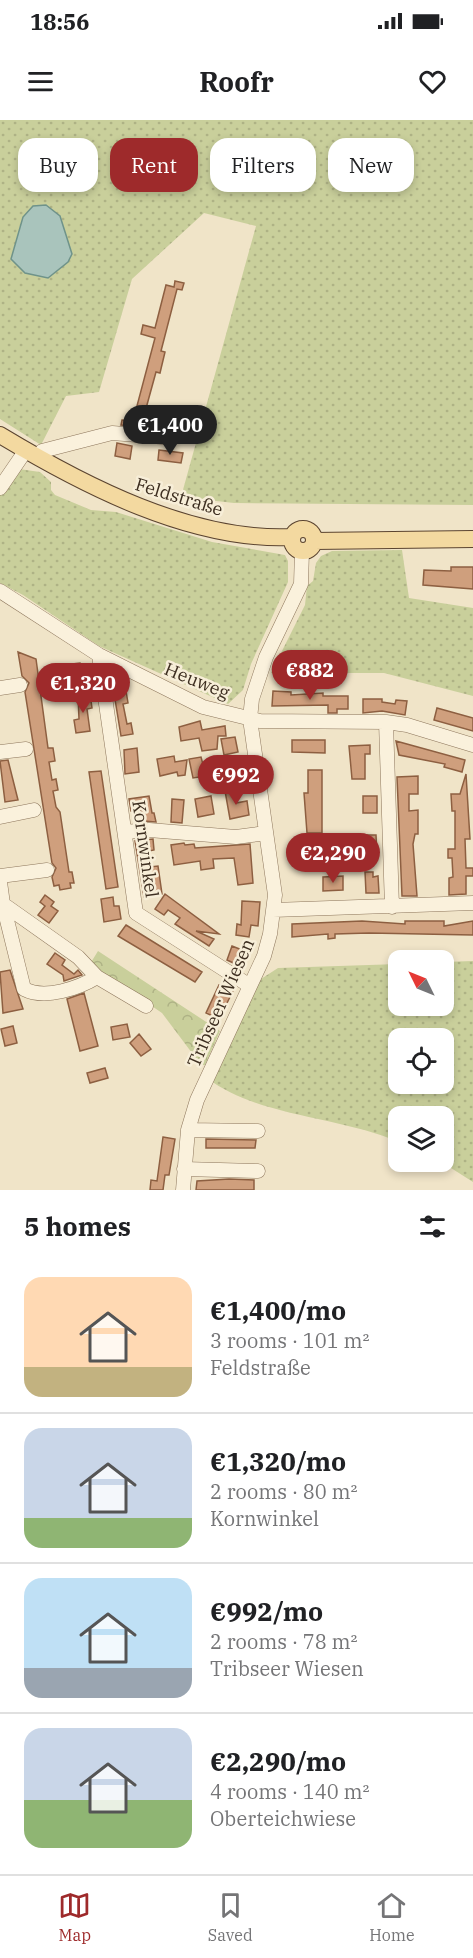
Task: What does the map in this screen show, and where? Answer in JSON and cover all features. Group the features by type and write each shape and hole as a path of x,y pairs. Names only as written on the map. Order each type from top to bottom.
{"main road":[{"name":"Feldstraße","path":"0,435 106,493 179,520 219,530 292,537 296,531 303,528 312,533 308,546 473,539"}],"street":[{"path":"0,488 32,454 112,433 163,437"},
{"name":"Tribseer Wiesen","path":"183,1190 188,1130 197,1100 264,956 273,910 274,895 250,719 258,675 301,584 308,546"},
{"name":"Heuweg","path":"0,591 99,655 203,707 250,719 313,723 386,722 407,725 473,745"},
{"name":"Kornwinkel","path":"99,655 136,913 250,986"},
{"path":"0,688 20,685"},
{"path":"386,722 392,908"},
{"path":"0,752 26,749"},
{"path":"0,817 34,810"},
{"path":"125,832 149,830 236,837 266,833"},
{"path":"0,876 47,870"},
{"path":"0,882 3,904 24,990 47,993 65,990 83,986 97,977"},
{"path":"273,910 392,908 473,903"},
{"path":"3,904 78,957 97,977 146,1006"},
{"path":"188,1130 258,1131"},
{"path":"184,1169 258,1171"}],"green space":[{"path":"0,120 473,120 473,505 234,503 181,497 256,226 204,213 132,279 99,392 66,396 41,445 0,419"},
{"path":"19,469 40,472 51,482 51,490 55,495 91,510 116,512 212,542 285,555 288,561 288,582 251,664 243,690 228,704 99,646 23,595 0,583 0,494"},
{"path":"402,550 409,598 473,608 473,696 384,673 271,673 305,605 307,586 313,581 316,563 321,556 332,551"},
{"path":"98,951 220,1031 205,1065 201,1065 162,1013 90,964"},
{"path":"473,961 473,1182 454,1170 454,1106 388,1106 388,1138 274,1109 227,1091 207,1078 250,986 278,968 388,964 388,1016 454,1016 454,962"}],"water":[{"path":"46,205 60,216 72,254 68,262 48,278 25,273 11,259 23,217 33,206"}],"building":[{"path":"175,281 184,283 182,290 177,289 161,351 165,352 160,373 156,372 142,423 155,425 154,427 121,425 122,420 133,421 155,338 141,334 143,325 155,328 166,285 174,287"},
{"path":"117,443 132,446 130,459 115,456"},
{"path":"159,450 183,453 181,463 158,460"},
{"path":"451,567 473,567 473,589 423,585 424,570 451,571"},
{"path":"18,652 36,659 48,748 53,748 55,761 49,762 52,780 56,779 58,790 53,791 56,807 60,812 69,872 72,872 74,883 70,883 71,888 60,890 59,885 54,886 52,877 56,868 52,863 25,692 29,683 22,676"},
{"path":"80,663 83,684 68,686 64,665"},
{"path":"125,685 128,703 123,704 127,724 131,723 133,734 121,736 113,687"},
{"path":"273,691 291,692 291,695 323,693 323,696 348,696 348,709 337,709 337,713 328,713 328,705 272,706"},
{"path":"90,694 92,708 87,709 90,731 76,733 74,720 79,719 78,696"},
{"path":"363,699 382,699 382,702 395,704 396,700 407,701 405,715 382,711 363,713"},
{"path":"437,708 473,718 473,731 434,720"},
{"path":"200,721 202,730 225,726 226,736 218,736 217,749 202,751 199,738 181,741 179,727"},
{"path":"235,737 238,752 224,755 221,739"},
{"path":"292,740 325,740 325,753 292,752"},
{"path":"396,741 465,760 462,772 444,767 445,764 399,755"},
{"path":"370,745 370,754 365,754 365,779 352,779 349,746"},
{"path":"137,748 139,772 125,774 124,750"},
{"path":"174,756 175,762 187,760 185,775 178,776 177,772 160,776 157,759"},
{"path":"201,757 206,776 193,778 189,759"},
{"path":"8,760 18,800 5,802 0,761"},
{"path":"308,770 322,770 322,833 307,833 304,793 308,793"},
{"path":"101,771 118,887 106,889 89,772"},
{"path":"466,774 470,839 465,839 466,868 473,868 473,876 466,876 466,894 449,895 449,878 453,877 452,858 448,858 448,849 455,849 455,811 452,811 451,794 460,794"},
{"path":"418,776 418,794 409,794 409,811 418,810 418,834 415,834 413,844 417,896 402,896 397,777"},
{"path":"234,790 236,803 247,801 249,815 230,819 225,791"},
{"path":"149,796 156,822 143,821 141,810 131,811 129,799"},
{"path":"211,796 214,814 198,817 195,799"},
{"path":"363,796 377,796 377,813 363,813"},
{"path":"172,799 184,800 182,823 171,822"},
{"path":"360,835 376,835 377,856 364,856 364,845 360,845"},
{"path":"153,839 154,850 149,851 150,867 158,866 162,894 144,897 135,841"},
{"path":"184,843 185,845 194,844 195,848 250,844 253,883 238,885 234,858 213,859 214,868 201,870 200,861 174,865 171,845"},
{"path":"365,872 373,872 373,877 378,876 379,893 366,893"},
{"path":"343,876 343,890 323,891 323,877"},
{"path":"165,894 219,934 196,931 214,939 209,946 175,924 180,918 168,910 164,915 155,909"},
{"path":"45,895 54,902 51,906 58,911 49,923 38,915 45,906 40,902"},
{"path":"113,897 114,906 119,906 121,919 104,922 101,899"},
{"path":"242,901 260,902 258,926 251,925 249,937 236,935 237,924 241,925"},
{"path":"362,921 405,924 405,921 444,921 444,926 473,921 473,935 369,933 335,934 335,938 328,939 328,934 292,937 292,924"},
{"path":"126,925 202,972 195,982 118,936"},
{"path":"232,946 247,952 242,967 227,960"},
{"path":"55,953 65,960 62,965 74,974 78,970 82,975 64,981 63,975 47,964"},
{"path":"10,970 23,1009 3,1013 0,972"},
{"path":"219,985 233,991 219,1019 206,1013"},
{"path":"84,993 98,1046 80,1051 67,999"},
{"path":"127,1024 130,1037 113,1040 111,1027"},
{"path":"13,1026 17,1043 5,1046 1,1029"},
{"path":"139,1034 151,1049 141,1056 130,1043"},
{"path":"105,1068 108,1078 90,1083 87,1073"},
{"path":"163,1137 175,1139 169,1175 165,1175 163,1190 150,1190 151,1180 157,1181"},
{"path":"206,1139 256,1140 255,1148 206,1148"},
{"path":"254,1180 254,1190 196,1190 197,1181"}]}
